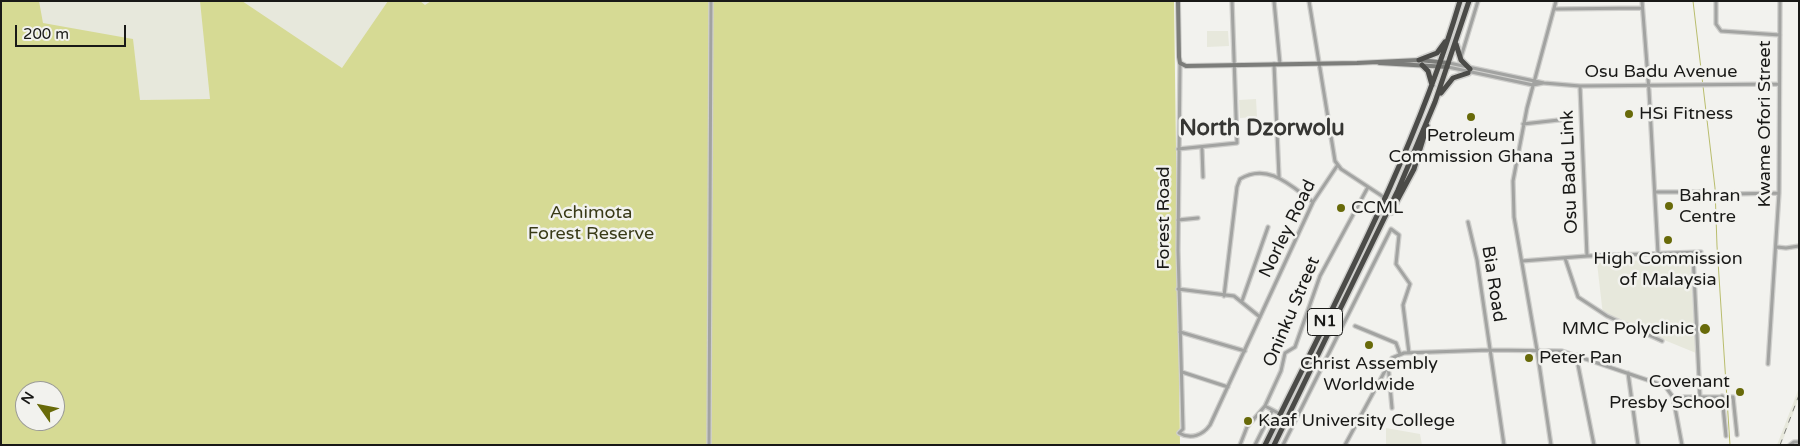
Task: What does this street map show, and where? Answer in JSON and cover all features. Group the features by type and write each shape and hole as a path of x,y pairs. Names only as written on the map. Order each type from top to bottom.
{"highway":[{"name":"N1","path":"1265,445 1385,199 1441,64 1459,1"},
{"path":"1435,102 1449,65 1468,1"},
{"path":"1432,85 1431,78 1420,63 1437,53 1450,33"},
{"path":"1435,102 1453,78 1469,71 1461,60 1456,41"},
{"name":"N1","path":"1274,445 1383,223 1398,203 1414,169 1435,102"}],"main road":[{"name":"Forest Road","path":"1178,1 1180,63"},
{"path":"1180,63 1190,66 1234,67 1274,64 1376,62 1449,65"}],"street":[{"path":"709,445 711,1"},
{"path":"1178,150 1238,143 1232,1"},
{"path":"1274,1 1280,64"},
{"name":"Norley Road","path":"1179,433 1191,436 1207,429 1313,202 1337,166 1309,1"},
{"path":"1461,60 1478,1"},
{"path":"1550,445 1537,350 1514,217 1513,181 1523,124 1556,1"},
{"path":"1642,1 1656,192 1658,253"},
{"path":"1716,1 1716,24 1721,31 1780,35"},
{"name":"Kwame Ofori Street","path":"1768,364 1779,193 1780,1"},
{"path":"1554,9 1642,8"},
{"name":"Forest Road","path":"1179,433 1183,429 1178,289 1180,63"},
{"path":"1274,64 1279,177"},
{"name":"Osu Badu Avenue","path":"1449,65 1533,85 1544,83 1580,86 1779,84"},
{"name":"Osu Badu Avenue","path":"1469,71 1534,79 1544,83"},
{"name":"Osu Badu Link","path":"1580,86 1587,256"},
{"path":"1523,124 1568,119"},
{"path":"1202,148 1203,177"},
{"path":"1337,166 1385,199"},
{"path":"1224,296 1237,187 1240,179 1248,175 1264,173 1279,177 1313,202"},
{"name":"Oninku Street","path":"1240,445 1247,427 1265,406 1281,372 1284,356 1294,350 1320,276 1368,187"},
{"path":"1656,192 1702,192"},
{"path":"1732,194 1779,193"},
{"path":"1178,220 1198,218"},
{"name":"Bia Road","path":"1468,222 1477,260 1504,445"},
{"path":"1242,301 1268,227"},
{"path":"1283,445 1391,229 1399,235 1396,264 1410,284 1404,297 1403,312 1408,332 1409,353"},
{"path":"1777,246 1786,248 1799,246"},
{"path":"1522,261 1587,256 1658,253 1692,254 1701,252"},
{"path":"1692,254 1700,398"},
{"path":"1565,258 1578,297 1606,316 1662,341"},
{"path":"1178,289 1234,296 1260,317"},
{"path":"1355,326 1396,343 1400,354"},
{"path":"1180,332 1245,351"},
{"path":"1345,445 1388,364 1400,354 1489,350 1562,351 1665,386 1673,397 1682,445"},
{"path":"1576,356 1594,445"},
{"path":"1388,364 1392,408"},
{"path":"1182,372 1228,387"},
{"path":"1628,373 1638,445"},
{"path":"1724,396 1726,436"},
{"path":"1673,397 1733,396 1737,435"},
{"path":"1265,406 1280,414"},
{"path":"1255,445 1272,410"},
{"path":"1790,445 1794,442 1799,442"}],"shaded area":[{"path":"1,1 561,1 560,97 1,101"},
{"path":"1207,31 1228,31 1229,46 1207,47"},
{"path":"1256,99 1257,117 1240,118 1239,100"},
{"path":"1690,257 1696,353 1603,315 1597,263"},
{"path":"1799,388 1799,397 1781,445 1777,445"},
{"path":"1386,428 1420,434 1422,445 1386,445"}],"green space":[{"name":"Achimota Forest Reserve","path":"1,1 39,1 43,23 133,39 140,100 210,99 200,1 242,1 342,68 388,1 420,1 425,5 431,1 1174,1 1180,445 1,445"}],"waterway":[{"path":"1693,1 1715,188 1730,445"}],"railway":[{"path":"1780,445 1799,395"}],"place":[{"name":"HSi Fitness","path":"1629,114"},
{"name":"Petroleum Commission Ghana","path":"1471,117"},
{"name":"Bahran Centre","path":"1669,206"},
{"name":"CCML","path":"1341,208"},
{"name":"High Commission of Malaysia","path":"1668,240"},
{"name":"MMC Polyclinic","path":"1705,329"},
{"name":"Christ Assembly Worldwide","path":"1369,345"},
{"name":"Peter Pan","path":"1529,358"},
{"name":"Covenant Presby School","path":"1740,392"},
{"name":"Kaaf University College","path":"1248,421"}],"district":[{"name":"North Dzorwolu","path":"1262,129"}]}
